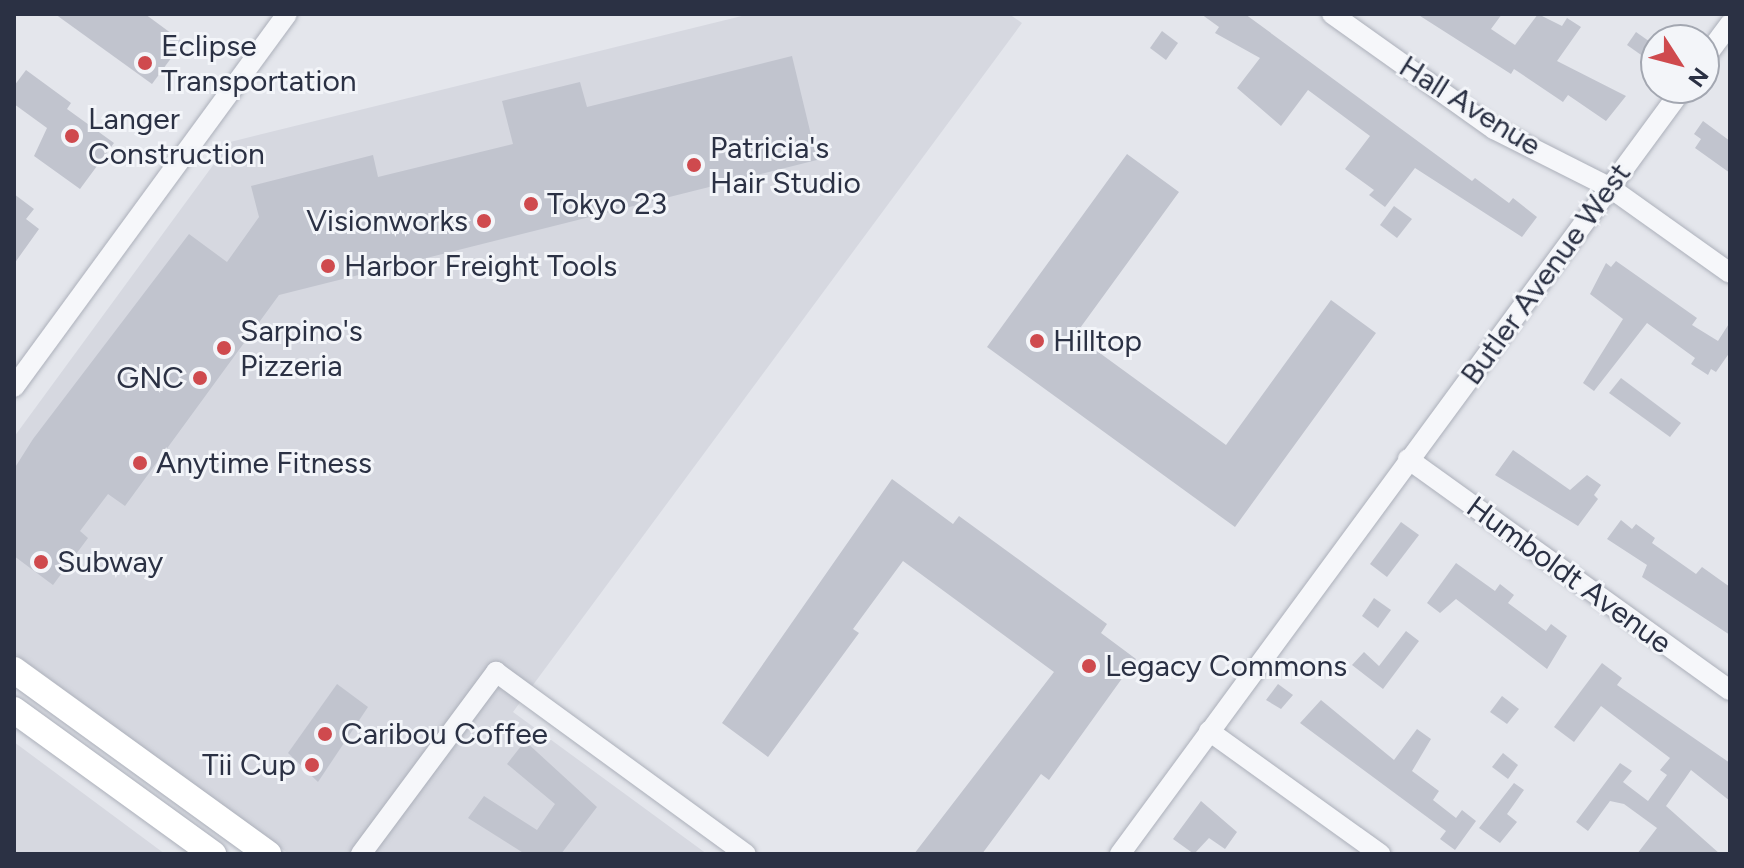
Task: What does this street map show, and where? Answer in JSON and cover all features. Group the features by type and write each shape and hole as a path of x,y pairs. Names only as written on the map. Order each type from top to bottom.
{"main road":[{"path":"14,670 268,854"},
{"path":"14,710 213,854"}],"street":[{"path":"14,387 287,14"},
{"name":"Hall Avenue","path":"1332,14 1494,129 1609,187 1730,273"},
{"name":"Butler Avenue West","path":"1120,854 1671,104"},
{"name":"Humboldt Avenue","path":"1408,459 1730,690"},
{"path":"361,854 496,672 746,854"},
{"path":"1209,731 1380,854"}],"shaded area":[{"path":"750,14 1009,14 1022,23 513,712 707,854 289,854 14,653 14,437 230,142"},
{"path":"14,742 165,854 14,854"}],"building":[{"name":"Eclipse Transportation","path":"55,14 145,14 183,42 152,84"},
{"path":"1201,14 1245,14 1472,181 1475,178 1509,203 1513,198 1537,217 1522,237 1415,168 1385,207 1369,195 1374,190 1345,169 1370,136 1308,90 1281,126 1237,88 1260,58 1215,33 1219,27"},
{"path":"1417,14 1502,14 1491,29 1515,45 1538,14 1562,26 1567,18 1581,27 1557,61 1626,96 1606,121 1568,95 1563,102 1514,69 1511,74"},
{"path":"1162,31 1178,43 1166,60 1150,48"},
{"path":"1636,32 1640,35 1640,54 1627,45"},
{"path":"792,56 817,160 279,295 125,506 108,494 80,531 88,538 53,585 14,556 14,469 33,439 189,234 227,262 259,217 251,186 373,155 378,177 513,144 502,101 580,82 587,107"},
{"name":"Langer Construction","path":"26,70 71,103 67,109 114,143 80,189 34,156 47,128 14,104 14,86"},
{"path":"1703,121 1730,141 1730,173 1695,148 1701,139 1694,134"},
{"name":"Hilltop","path":"1127,154 1179,192 1075,335 1226,445 1331,300 1376,333 1235,527 987,347"},
{"path":"14,194 34,209 26,219 39,229 14,264"},
{"path":"1394,206 1412,219 1397,238 1380,225"},
{"path":"1616,261 1697,318 1692,325 1718,341 1730,322 1730,352 1716,372 1711,369 1708,375 1691,364 1695,358 1647,323 1594,391 1583,383 1623,319 1590,294 1606,263 1611,267"},
{"path":"1621,378 1681,423 1670,437 1609,393"},
{"path":"1513,450 1570,490 1587,475 1601,485 1594,495 1598,499 1578,526 1495,475"},
{"name":"Legacy Commons","path":"892,479 953,524 959,516 1107,624 1101,633 1136,659 1049,780 1041,774 982,854 914,854 1054,672 903,561 853,629 859,633 768,757 722,723"},
{"path":"1621,520 1632,529 1636,524 1655,538 1652,543 1696,574 1702,567 1730,587 1730,635 1642,577 1647,565 1607,539"},
{"path":"1401,522 1419,535 1387,577 1370,564"},
{"path":"1456,563 1495,591 1500,584 1514,595 1508,603 1546,631 1551,624 1567,636 1547,669 1456,599 1440,613 1427,603"},
{"path":"1374,598 1391,610 1378,628 1362,616"},
{"path":"1406,631 1419,641 1383,689 1352,665 1364,652 1379,666"},
{"path":"1602,663 1622,678 1617,685 1730,763 1730,801 1691,770 1666,806 1720,854 1637,854 1657,828 1624,804 1610,801 1588,831 1576,822 1620,763 1632,771 1623,782 1648,801 1667,775 1660,770 1670,758 1601,706 1574,742 1554,727"},
{"name":"Caribou Coffee","path":"337,684 368,707 318,782 288,753"},
{"path":"1278,684 1293,695 1281,709 1266,700"},
{"path":"1502,696 1519,709 1507,724 1490,712"},
{"path":"1321,700 1394,760 1417,729 1431,739 1412,771 1439,791 1433,800 1456,818 1462,810 1476,821 1455,850 1440,839 1446,831 1300,723"},
{"path":"525,741 597,807 561,854 525,854 468,818 484,796 537,830 555,804 507,764"},
{"path":"1503,753 1518,765 1508,779 1492,767"},
{"path":"1514,783 1524,790 1507,814 1517,822 1500,843 1479,828"},
{"path":"1201,801 1237,832 1225,849 1209,838 1194,854 1173,839"}],"place":[{"name":"Eclipse Transportation","path":"145,63"},
{"name":"Langer Construction","path":"72,136"},
{"name":"Patricia's Hair Studio","path":"694,165"},
{"name":"Tokyo 23","path":"531,204"},
{"name":"Visionworks","path":"484,221"},
{"name":"Harbor Freight Tools","path":"328,266"},
{"name":"Hilltop","path":"1037,341"},
{"name":"Sarpino's Pizzeria","path":"224,348"},
{"name":"GNC","path":"200,378"},
{"name":"Anytime Fitness","path":"140,463"},
{"name":"Subway","path":"41,562"},
{"name":"Legacy Commons","path":"1089,666"},
{"name":"Caribou Coffee","path":"325,734"},
{"name":"Tii Cup","path":"312,765"}]}
